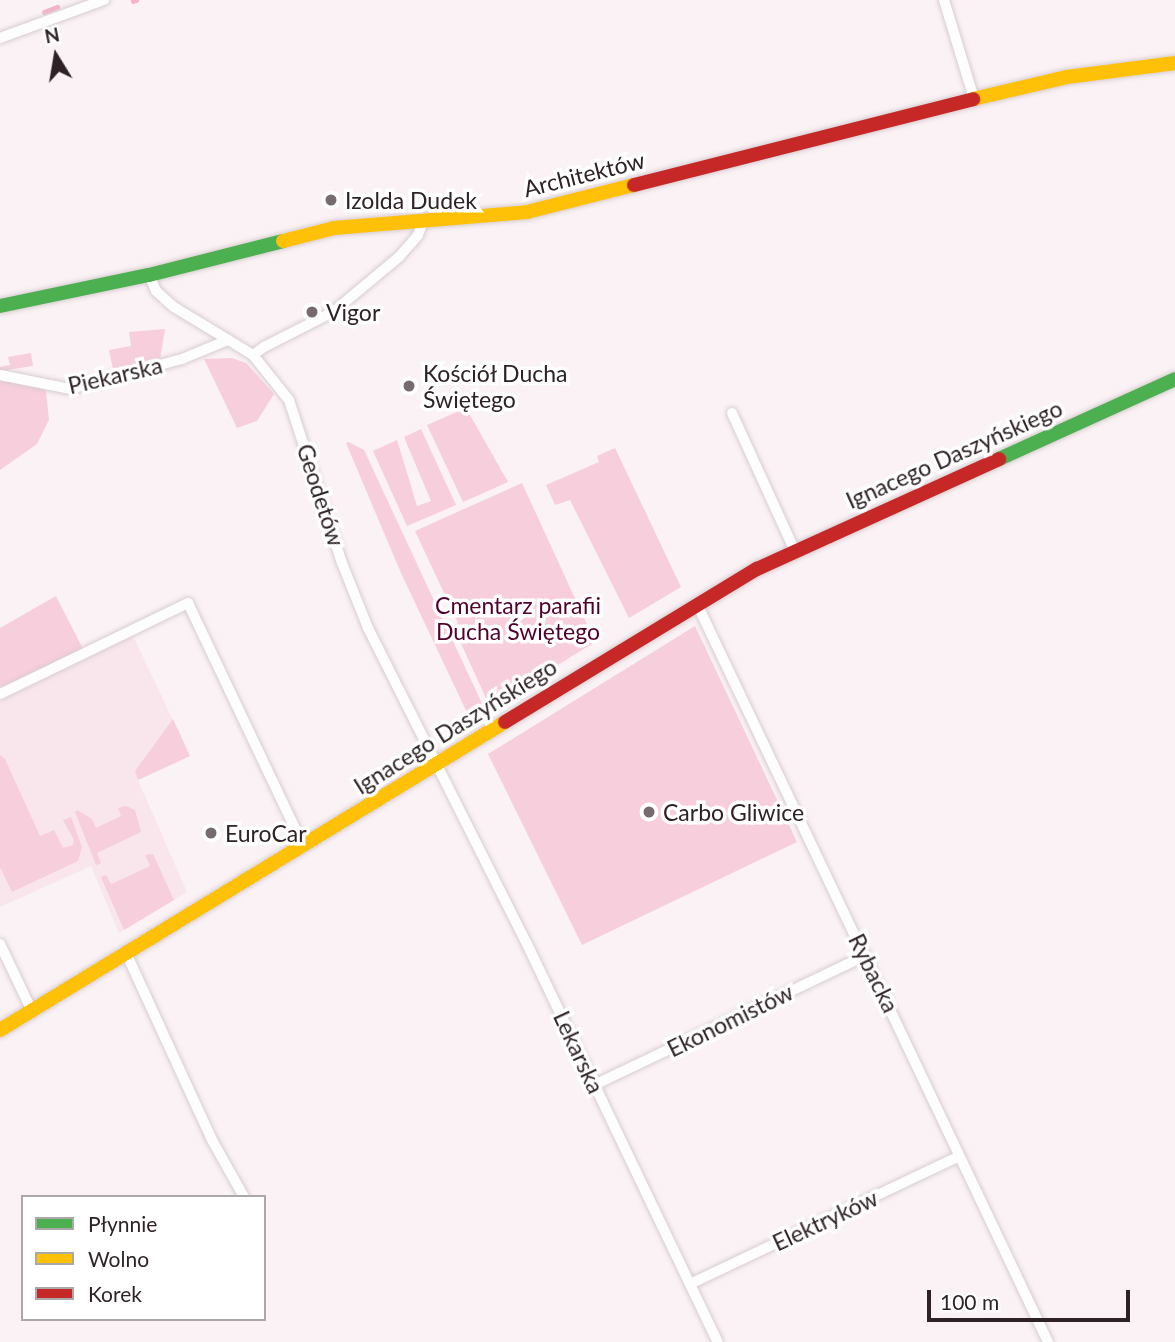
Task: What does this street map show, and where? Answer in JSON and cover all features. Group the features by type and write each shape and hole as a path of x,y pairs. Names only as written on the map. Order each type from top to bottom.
{"main road":[{"name":"Architektów","path":"0,306 149,275 299,235 369,223 527,212 1067,77 1175,63"},
{"name":"Ignacego Daszyńskiego","path":"0,1030 757,569 1175,379"}],"street":[{"path":"0,38 104,0"},
{"path":"944,0 974,99"},
{"path":"253,355 342,304 399,257 418,235 423,221"},
{"name":"Geodetów","path":"149,275 164,299 253,355 289,400 342,562 369,628 437,763"},
{"name":"Piekarska","path":"0,374 70,389 182,359 228,340"},
{"path":"732,413 794,551"},
{"path":"0,694 188,603 303,845"},
{"name":"Rybacka","path":"697,604 1048,1342"},
{"name":"Lekarska","path":"437,763 718,1342"},
{"path":"0,944 32,1011"},
{"path":"126,953 212,1140 243,1195"},
{"name":"Ekonomistów","path":"594,1085 866,955"},
{"name":"Elektryków","path":"690,1284 959,1156"}],"shaded area":[{"path":"133,636 190,756 138,780 187,892 119,933 91,866 0,907 0,701"}],"green space":[{"path":"165,329 160,359 114,374 109,350 131,346 129,332"},
{"path":"31,353 33,366 0,371 0,367 10,365 8,357"},
{"path":"232,358 246,363 274,394 257,421 237,428 204,359"},
{"path":"0,379 34,384 46,391 49,420 37,444 0,470"},
{"path":"466,408 508,482 463,502 427,425"},
{"path":"421,429 456,505 407,526 373,451 397,440 417,506 431,501 404,437"},
{"path":"346,443 364,450 485,710 470,719 401,573"},
{"path":"615,448 681,587 629,618 570,500 555,505 546,485 599,462 597,456"},
{"name":"Cmentarz parafii Ducha Świętego","path":"522,483 595,642 490,707 453,626 458,623 415,531"},
{"path":"56,596 83,649 8,686 0,686 0,628"},
{"name":"Carbo Gliwice","path":"695,626 797,842 582,945 488,754"},
{"path":"173,719 190,756 138,780 135,771"},
{"path":"0,755 5,759 40,836 54,830 63,848 73,845 74,840 63,820 71,817 82,847 78,861 12,892 0,867"},
{"path":"126,806 135,810 141,832 97,853 101,863 96,865 75,812 77,810 92,819 96,828 121,816 118,808"},
{"path":"153,854 174,900 124,930 101,877 106,875 111,884 116,882 150,866 145,855"}],"waterway":[{"path":"44,12 57,7"}],"traffic: fast":[{"path":"0,306 149,275 283,241"},
{"path":"999,459 1175,379"}],"traffic: slow":[{"path":"973,99 1067,77 1175,63"},
{"path":"283,241 334,228 527,212 634,185"},
{"path":"0,1030 505,722"}],"traffic: jam":[{"path":"634,185 973,99"},
{"path":"505,722 757,569 999,459"}],"place":[{"name":"Izolda Dudek","path":"331,200"},
{"name":"Vigor","path":"312,312"},
{"name":"Kościół Ducha Świętego","path":"409,386"},
{"name":"Carbo Gliwice","path":"649,812"},
{"name":"EuroCar","path":"211,833"}]}
